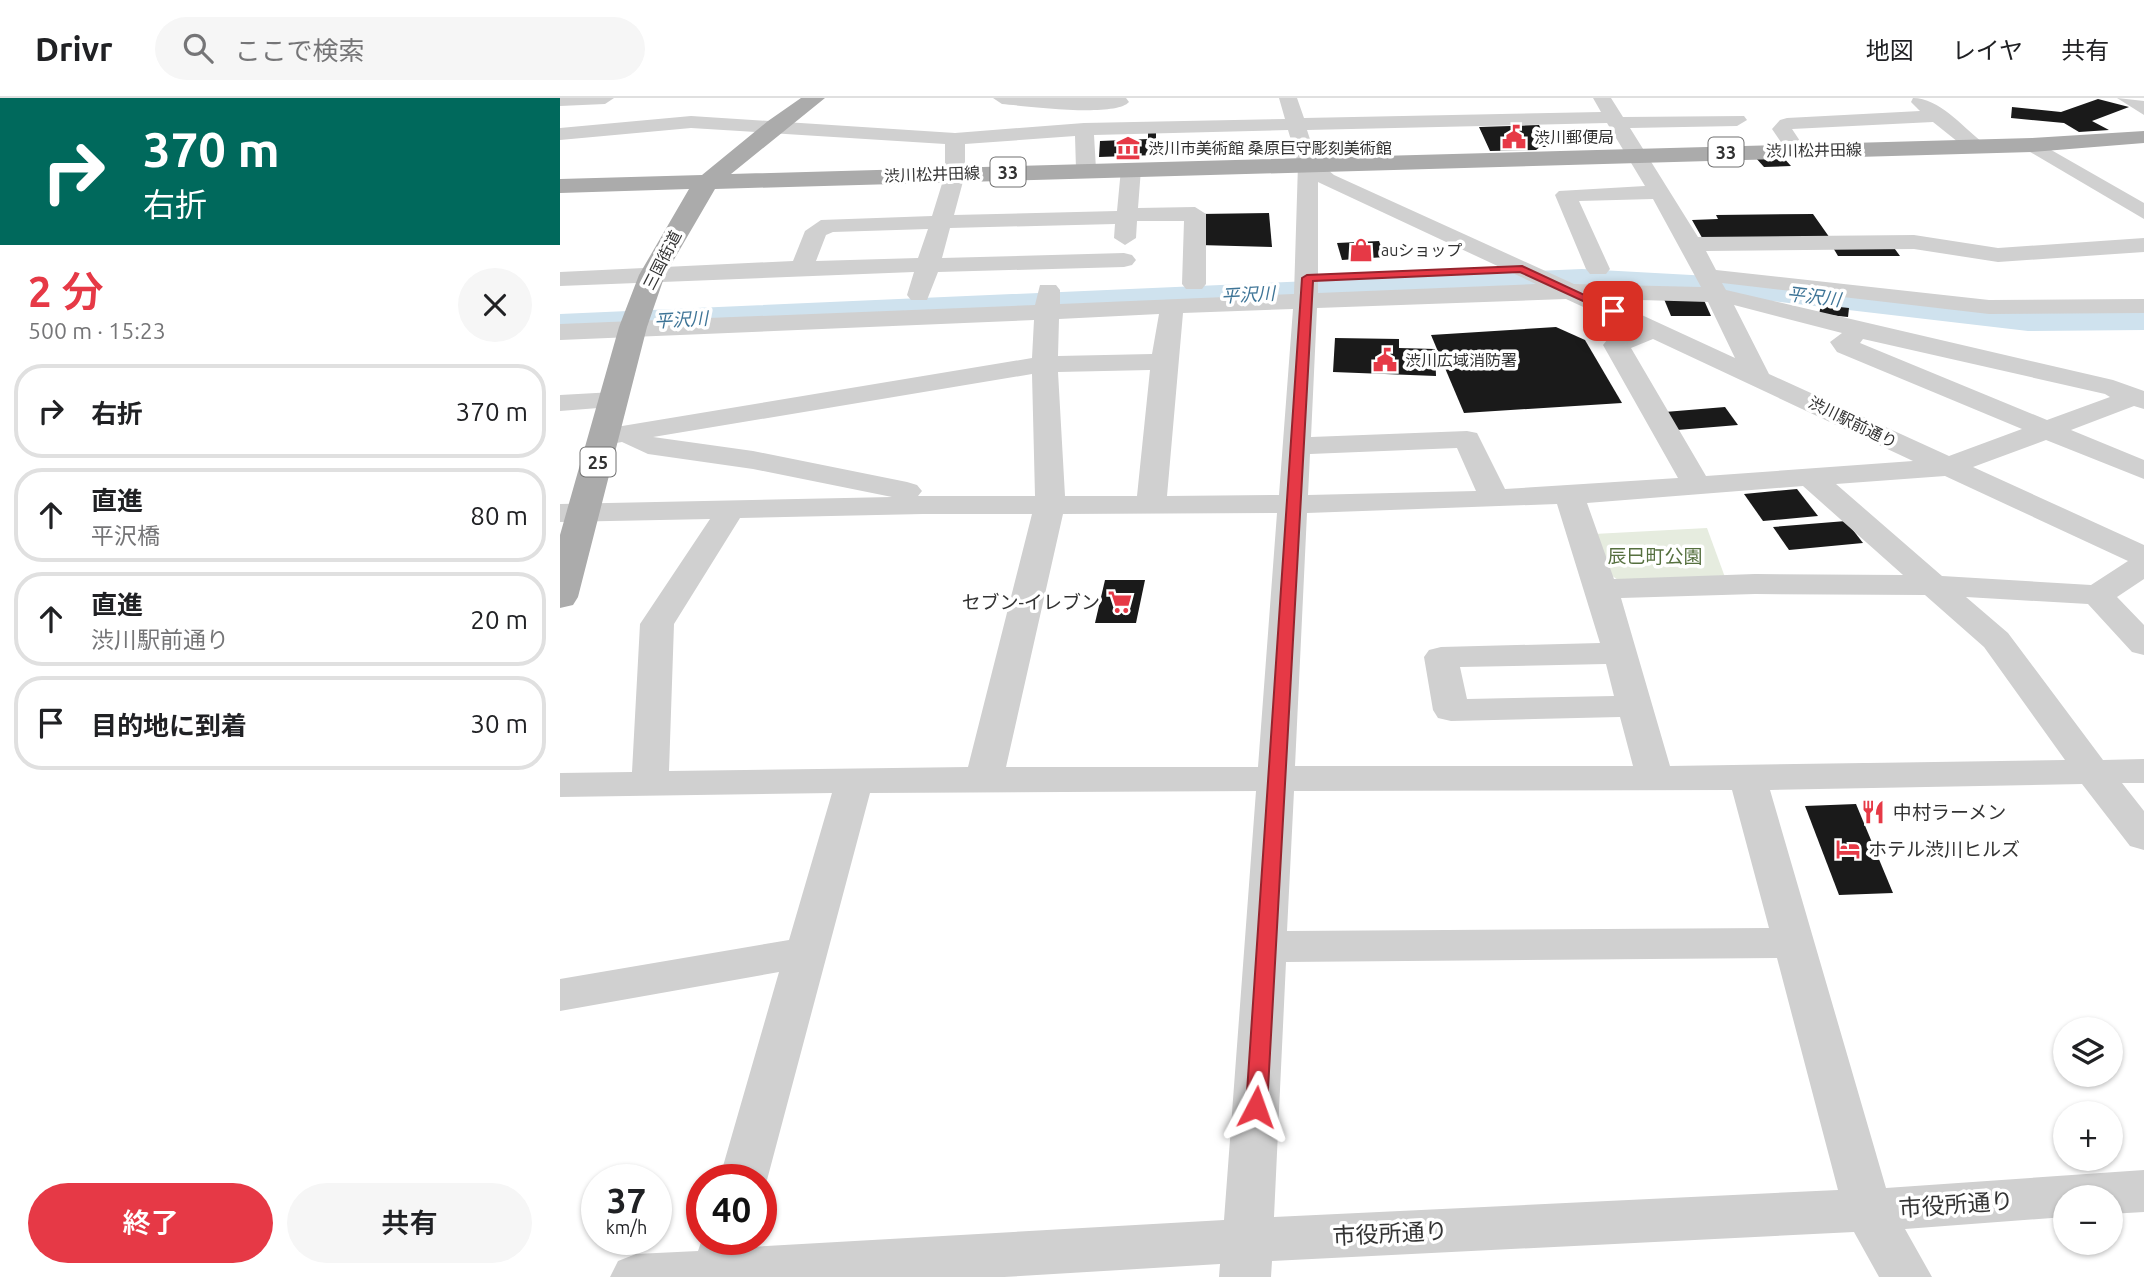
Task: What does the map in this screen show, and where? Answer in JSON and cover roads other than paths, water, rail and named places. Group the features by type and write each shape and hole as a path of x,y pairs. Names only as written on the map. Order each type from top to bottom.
{"main road":[{"name":"三国街道","path":"560,597 572,512 614,435 614,400 636,320 652,275 697,194 708,182 775,125 815,98"},
{"name":"渋川松井田線","path":"560,186 1086,169 2032,145 2144,137"}],"street":[{"path":"560,100 605,98"},
{"path":"607,128 622,98"},
{"path":"1246,1258 1306,289 1308,164 1298,124 1287,98"},
{"path":"1376,98 1386,123"},
{"path":"1480,98 1490,119"},
{"path":"1602,98 1691,244 1757,376"},
{"path":"1914,98 1975,146"},
{"path":"2126,98 2144,109"},
{"path":"919,295 955,174 955,139 996,104 1071,105 1120,100 1124,128"},
{"path":"1861,104 1890,121"},
{"path":"691,122 708,106"},
{"path":"1796,150 1782,129 1787,124 1890,121 1940,116"},
{"path":"560,134 691,122 775,125 955,139 1124,128 1205,117 1298,124 1490,119 1737,120"},
{"path":"1084,129 1086,169"},
{"path":"2032,145 2144,212"},
{"path":"1308,164 1327,179 1525,271"},
{"path":"1121,287 1131,169"},
{"path":"1598,269 1566,195 1661,192"},
{"path":"802,268 816,231 821,227 1195,214 1194,284"},
{"path":"1691,244 1914,242 1998,255 2144,245"},
{"path":"560,279 802,268 1124,260"},
{"path":"762,313 919,295 1172,306 1461,272 1598,269 1711,285 1989,307 2144,306"},
{"name":"渋川駅前通り","path":"1525,271 2144,557"},
{"path":"560,332 636,320 1048,301 1121,287 1194,284 1306,289 1566,289 1711,285 1865,332 2134,393"},
{"path":"984,779 1050,503 1045,364 1048,301"},
{"path":"1152,503 1164,362 1172,306"},
{"path":"560,312 636,320"},
{"path":"1655,330 1616,345 1696,484"},
{"path":"1865,332 1843,344 2144,470"},
{"path":"614,435 1045,364 1164,362"},
{"path":"572,512 1050,503 1293,504 1495,499 1947,467 2134,393"},
{"path":"560,403 614,400"},
{"path":"614,435 648,446 753,460 922,494 942,505"},
{"path":"1296,446 1467,439 1495,499"},
{"path":"1810,477 1930,585 1996,640 2091,770 2144,837"},
{"path":"1569,495 1602,589 1655,777"},
{"path":"650,783 657,624 731,509"},
{"path":"1602,589 1755,584 1930,585 2097,595 2144,565"},
{"path":"2097,595 2144,645"},
{"path":"1620,653 1441,656 1451,710 1635,706"},
{"path":"560,785 984,779 1748,778 2144,771"},
{"path":"1748,778 1868,1210 1906,1277"},
{"path":"747,1164 854,781"},
{"path":"1266,947 1793,943"},
{"path":"560,995 807,952"},
{"name":"市役所通り","path":"636,1277 722,1256 1246,1258 2144,1191"}],"waterway":[{"name":"平沢川","path":"560,325 1582,279 1746,288 2028,320 2144,319"}],"place":[{"name":"渋川郵便局","path":"1514,137"},
{"name":"渋川市美術館 桑原巨守彫刻美術館","path":"1128,148"},
{"name":"auショップ","path":"1361,250"},
{"name":"渋川広域消防署","path":"1385,360"},
{"name":"セブン-イレブン","path":"1120,602"},
{"name":"中村ラーメン","path":"1873,812"},
{"name":"ホテル渋川ヒルズ","path":"1848,849"}],"park label":[{"name":"辰巳町公園","path":"1655,556"}]}
